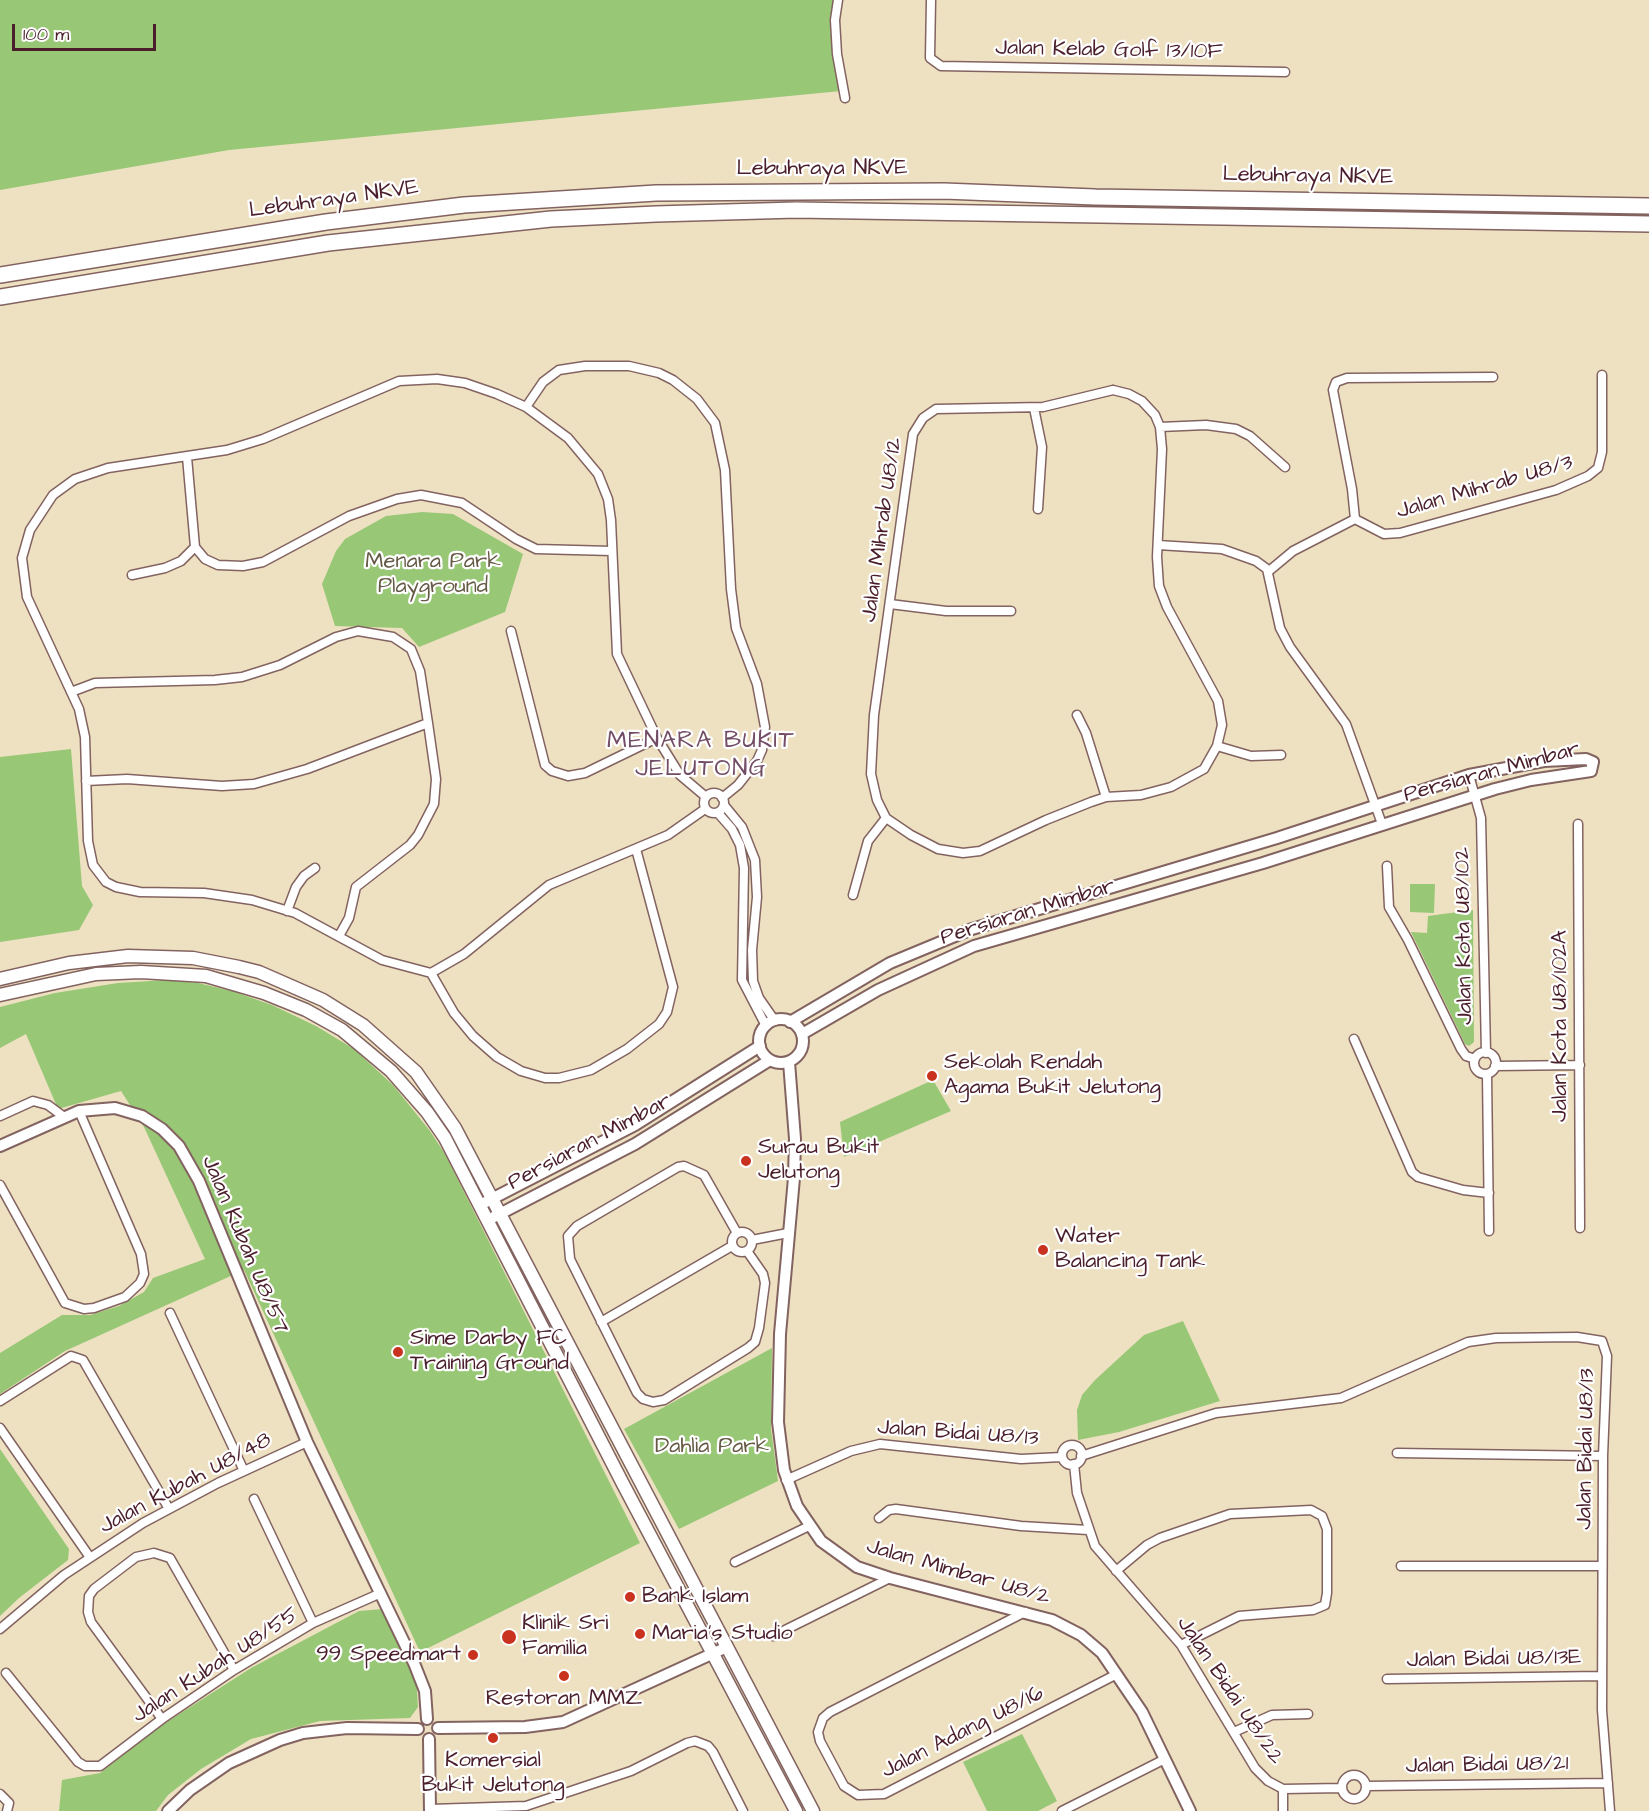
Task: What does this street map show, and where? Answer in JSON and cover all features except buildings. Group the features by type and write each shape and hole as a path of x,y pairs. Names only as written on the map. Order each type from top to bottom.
{"highway":[{"name":"Lebuhraya NKVE","path":"0,275 337,220 464,205 656,193 944,191 1095,197 1649,206"},
{"name":"Lebuhraya NKVE","path":"0,297 352,240 539,220 644,214 796,210 1649,224"}],"main road":[{"path":"0,979 89,960 128,956 171,956 249,970 298,988 363,1025 416,1072 455,1128 493,1198 813,1811"},
{"path":"0,995 96,974 165,972 206,976 236,984 306,1010 342,1030 416,1098 445,1138 796,1811"}],"street":[{"path":"838,0 837,54 845,98"},
{"name":"Jalan Kelab Golf 13/10F","path":"931,0 930,51 934,62 952,68 1285,72"},
{"path":"526,407 543,382 559,370 585,366 629,366 659,373 679,384 697,399 714,423 720,440 725,470 731,589 736,628 757,684 765,727 762,750 757,761 721,805 709,813 705,809"},
{"name":"Jalan Mihrab U8/3","path":"1355,519 1384,534 1400,533 1556,490 1588,476 1598,468 1602,452 1602,375"},
{"path":"1269,571 1293,551 1355,519 1352,489 1333,390 1336,382 1347,378 1493,377"},
{"path":"705,809 668,835 549,885 465,954 431,973 382,960 287,911 252,900 128,890 106,882 93,865 88,841 85,737 78,709 27,597 22,558 30,530 53,495 75,479 108,468 227,450 263,439 399,381 437,379 465,383 526,407 568,438 598,474 610,511 617,654 657,738 680,776 706,797"},
{"name":"Jalan Mihrab U8/12","path":"886,818 873,787 870,760 874,715 911,445 913,434 922,418 936,409 945,407 1034,408 1069,403 1107,390 1119,391 1136,397 1147,405 1160,427"},
{"path":"1034,408 1042,447 1038,509"},
{"path":"853,895 868,841 886,818 911,835 938,849 972,853 990,848 1046,819 1106,797 1141,795 1187,780 1204,769 1217,746 1222,725 1218,701 1162,596 1158,574 1162,467 1160,427 1206,425 1236,429 1250,436 1285,467"},
{"path":"187,457 195,547 205,559 218,565 243,566 263,562 349,516 397,499 421,495 462,503 516,540 536,549 612,551"},
{"path":"1158,545 1222,549 1259,562 1269,571 1277,618 1284,637 1346,724 1382,824"},
{"path":"132,575 165,568 181,561 195,547"},
{"path":"890,604 939,610 1011,611"},
{"path":"511,631 545,765 552,771 568,776 585,773 657,738"},
{"path":"71,692 95,682 215,680 242,677 267,670 347,633 371,632 393,637 411,649 420,671 436,792 430,815 410,845 356,887 348,918 339,936"},
{"path":"1077,715 1086,733 1106,797"},
{"path":"86,781 127,779 222,786 254,784 307,769 428,723"},
{"path":"1217,746 1251,756 1281,755"},
{"name":"Persiaran Mimbar","path":"790,1022 890,963 972,929 1469,775 1544,761 1589,759 1594,765 1591,771 1531,780 1475,795 1263,863 974,946 878,990 802,1034"},
{"name":"Jalan Kota U8/102","path":"1469,775 1481,818 1486,1053"},
{"path":"706,797 714,793 740,845 744,868 742,980 770,1024"},
{"path":"705,809 706,797"},
{"path":"721,805 742,827 755,860 757,897 752,950 753,981 770,1024"},
{"name":"Jalan Kota U8/102A","path":"1578,824 1580,1228"},
{"path":"431,973 454,1013 473,1036 497,1057 521,1071 546,1078 559,1078 591,1070 627,1050 659,1024 667,1012 673,987 636,849"},
{"path":"1387,866 1389,907 1408,939 1461,1049 1466,1056 1475,1059"},
{"path":"287,911 296,887 315,867"},
{"path":"790,1022 802,1034 802,1047 795,1059 789,1062 770,1060 760,1046 760,1039 770,1024 790,1022"},
{"path":"1354,1038 1412,1172 1418,1177 1463,1190 1489,1192"},
{"name":"Persiaran Mimbar","path":"480,1205 635,1125 760,1046"},
{"path":"1475,1059 1479,1054 1486,1053 1494,1058 1495,1066"},
{"path":"1475,1059 1478,1071 1487,1074"},
{"name":"Persiaran Mimbar","path":"488,1220 635,1144 770,1060"},
{"name":"Jalan Mimbar U8/2","path":"789,1062 795,1139 778,1397 781,1454 786,1480 809,1526 821,1541 845,1560 890,1578 1025,1612 1063,1624 1082,1635 1102,1653 1142,1712 1190,1811"},
{"path":"1489,1231 1487,1074 1495,1066 1580,1065"},
{"path":"0,1116 33,1101 48,1105 63,1117"},
{"name":"Jalan Kubah U8/57","path":"0,1146 63,1117 79,1112 115,1108 142,1116 162,1129 178,1146 199,1181 307,1442 422,1680 427,1719"},
{"path":"0,1185 65,1304 84,1310 125,1297 140,1283 144,1274 141,1254 79,1112"},
{"path":"737,1233 704,1175 698,1170 684,1166 678,1167 577,1226 568,1236 568,1251 639,1396 648,1401 664,1400 755,1342 765,1283 763,1274 747,1251"},
{"path":"732,1246 733,1237 737,1233 747,1233 752,1240 752,1245 747,1251"},
{"path":"752,1240 789,1233"},
{"path":"732,1246 737,1251 747,1251"},
{"path":"601,1322 732,1246"},
{"path":"170,1313 244,1471"},
{"name":"Jalan Bidai U8/13","path":"1082,1456 1216,1413 1341,1398 1468,1342 1496,1338 1577,1337 1602,1341 1606,1347 1602,1676 1610,1811"},
{"path":"0,1401 71,1356 83,1360 169,1509"},
{"path":"0,1428 89,1556"},
{"name":"Jalan Kubah U8/48","path":"0,1629 89,1556 169,1509 307,1442"},
{"name":"Jalan Bidai U8/13","path":"786,1480 851,1451 880,1444 1021,1459 1062,1457"},
{"path":"1073,1445 1080,1449 1082,1456 1074,1464 1066,1463 1062,1457 1063,1450 1073,1445"},
{"path":"1397,1453 1603,1456"},
{"name":"Jalan Bidai U8/22","path":"1074,1464 1077,1493 1088,1530 1101,1555 1182,1645 1255,1768 1268,1781 1283,1789 1342,1788"},
{"path":"254,1499 313,1623"},
{"path":"879,1518 889,1510 907,1510 1021,1526 1088,1530"},
{"path":"1116,1571 1147,1545 1160,1538 1230,1514 1311,1510 1322,1516 1327,1529 1328,1593 1325,1605 1313,1610 1239,1616 1182,1645"},
{"path":"735,1563 809,1526"},
{"path":"162,1719 92,1622 88,1612 89,1596 94,1589 136,1557 154,1553 170,1558 234,1670"},
{"path":"1401,1566 1602,1566"},
{"path":"773,1636 890,1578"},
{"name":"Jalan Kubah U8/55","path":"6,1673 78,1762 92,1767 108,1762 162,1719 234,1670 313,1623 381,1593"},
{"name":"Jalan Adang U8/16","path":"1025,1612 830,1712 819,1724 818,1732 833,1766 849,1792 868,1797 884,1794 1117,1674"},
{"path":"438,1728 525,1727 563,1722 727,1647"},
{"name":"Jalan Bidai U8/13E","path":"1387,1679 1602,1676"},
{"path":"1234,1732 1272,1715 1308,1714"},
{"path":"427,1719 433,1720 438,1728 437,1734 429,1739 422,1737 418,1729 421,1722 427,1719"},
{"path":"168,1811 190,1790 229,1763 280,1740 303,1733 347,1728 418,1729"},
{"path":"429,1739 430,1810 526,1806 632,1771 687,1743 695,1742 708,1746 713,1752 743,1811"},
{"path":"1062,1811 1165,1759"},
{"path":"1354,1775 1361,1777 1367,1786 1362,1797 1355,1799 1345,1795 1342,1788 1344,1780 1354,1775"},
{"name":"Jalan Bidai U8/21","path":"1367,1786 1608,1783"},
{"path":"1283,1789 1284,1811"},
{"path":"0,1794 9,1803 7,1811"},
{"path":"1355,1799 1355,1811"}],"green space":[{"path":"0,0 839,0 841,91 229,150 0,190"},
{"name":"Menara Park Playground","path":"422,512 453,514 523,554 505,612 419,647 402,628 335,626 322,584 336,551 345,539 386,516"},
{"path":"71,749 82,886 93,905 79,930 0,942 0,757"},
{"path":"1410,884 1435,884 1434,913 1410,912"},
{"path":"1473,910 1474,1042 1469,1046 1465,1044 1411,932 1427,933 1428,916"},
{"path":"166,980 198,983 232,991 272,1005 316,1026 354,1049 393,1085 430,1131 445,1154 640,1543 420,1652 244,1270 65,1351 0,1394 0,1353 62,1315 90,1315 119,1306 144,1292 153,1278 205,1259 144,1127 121,1091 58,1109 26,1034 0,1048 0,1007 55,993 118,983"},
{"path":"933,1080 951,1111 844,1157 840,1122"},
{"path":"1183,1321 1220,1401 1119,1432 1078,1440 1077,1410 1082,1395 1095,1380 1144,1335"},
{"name":"Dahlia Park","path":"772,1348 771,1429 778,1481 679,1529 624,1429"},
{"path":"0,1449 69,1549 68,1560 19,1598 0,1616"},
{"path":"383,1609 416,1675 418,1707 410,1718 320,1721 251,1739 201,1769 168,1795 156,1811 59,1811 62,1780 100,1773 162,1725 251,1668 359,1611"},
{"path":"1022,1734 1057,1801 1038,1811 987,1811 963,1762"}],"place":[{"name":"Sekolah Rendah Agama Bukit Jelutong","path":"932,1076"},
{"name":"Surau Bukit Jelutong","path":"746,1161"},
{"name":"Water Balancing Tank","path":"1043,1250"},
{"name":"Sime Darby FC Training Ground","path":"398,1352"},
{"name":"Bank Islam","path":"630,1597"},
{"name":"Maria's Studio","path":"640,1634"},
{"name":"Klinik Sri Familia","path":"509,1637"},
{"name":"99 Speedmart","path":"473,1655"},
{"name":"Restoran MMZ","path":"564,1676"},
{"name":"Komersial Bukit Jelutong","path":"493,1738"}],"district":[{"name":"MENARA BUKIT JELUTONG","path":"701,756"}]}
